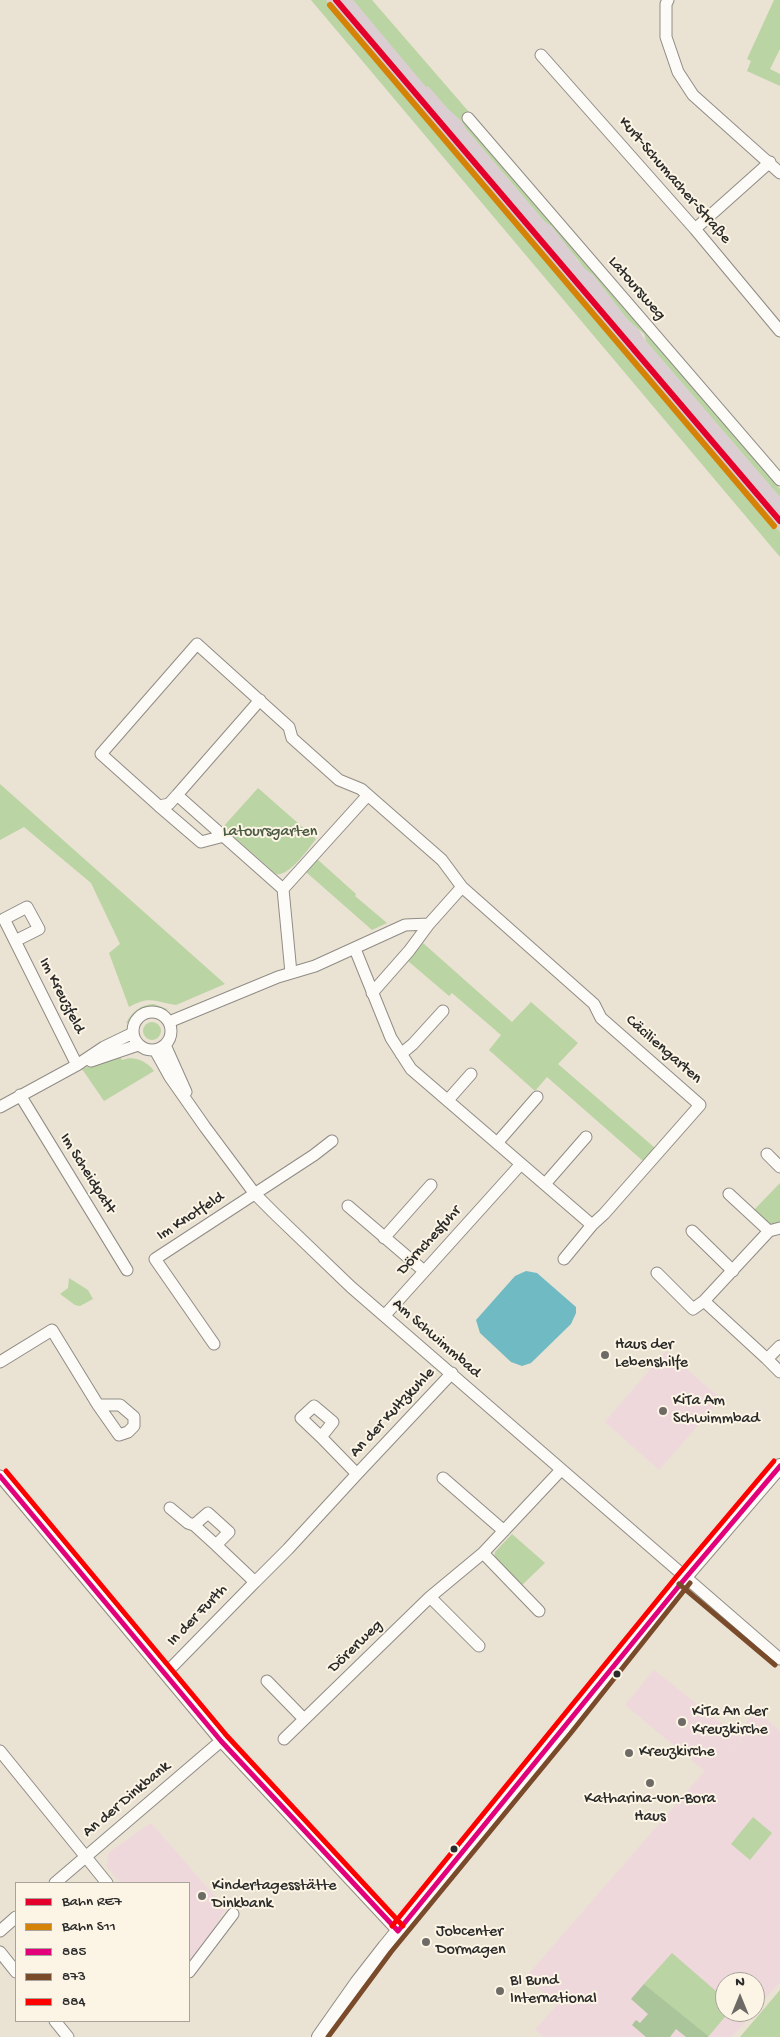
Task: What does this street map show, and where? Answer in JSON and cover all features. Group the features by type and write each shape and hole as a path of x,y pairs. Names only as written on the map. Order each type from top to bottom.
{"street":[{"path":"668,0 666,4 666,37 678,72 693,95 770,162 780,173"},
{"name":"Kurt-Schumacher-Straße","path":"542,54 695,229 780,331"},
{"name":"Latoursweg","path":"468,118 780,480"},
{"path":"695,229 770,162"},
{"path":"224,836 212,838 204,842 197,840 101,754 197,644 289,727 292,738 339,780 361,789 442,860 462,887 372,993"},
{"path":"159,806 169,804 260,700"},
{"path":"177,794 283,889 291,973"},
{"path":"283,889 368,795"},
{"name":"Cäciliengarten","path":"462,887 594,1004 601,1018 700,1105 604,1214 592,1225"},
{"path":"169,1022 291,973 315,966 405,925 429,924"},
{"name":"Im Kreuzfeld","path":"15,941 77,1065"},
{"path":"355,949 392,1038 411,1069 592,1225 564,1259"},
{"path":"401,1054 413,1044 443,1010"},
{"path":"77,1065 138,1045 149,1050 160,1048 171,1035 169,1022 159,1014 146,1013 136,1020 133,1033 138,1045"},
{"path":"0,1107 77,1065 104,1047 133,1033"},
{"name":"Am Schwimmbad","path":"160,1048 178,1073 189,1103 255,1194 351,1287 780,1660"},
{"path":"448,1100 471,1074"},
{"name":"Im Scheidpatt","path":"20,1095 127,1270"},
{"path":"497,1143 537,1097"},
{"path":"545,1184 586,1137"},
{"path":"255,1194 332,1141"},
{"path":"766,1154 780,1167"},
{"name":"Dörnchesfuhr","path":"385,1315 521,1164"},
{"path":"384,1238 432,1185"},
{"name":"Im Knotfeld","path":"214,1344 155,1259 255,1194"},
{"path":"658,1273 693,1309 704,1301 774,1230 729,1194"},
{"path":"348,1206 424,1271"},
{"path":"692,1230 732,1271"},
{"path":"704,1301 780,1372"},
{"path":"0,1362 52,1330 98,1405"},
{"path":"767,1359 780,1346"},
{"name":"An der Kultzkuhle","path":"317,1517 452,1373"},
{"name":"An der Kultzkuhle","path":"321,1437 357,1474"},
{"path":"320,2037 357,1983 398,1932 564,1730 684,1578 780,1466"},
{"name":"Dörerweg","path":"284,1739 430,1597 483,1553 561,1470"},
{"path":"0,1476 221,1741 398,1932"},
{"path":"443,1478 504,1530"},
{"name":"In der Furth","path":"170,1508 188,1523 194,1525 255,1582"},
{"path":"194,1525 208,1513 229,1532 216,1545"},
{"name":"In der Furth","path":"166,1673 317,1517"},
{"path":"483,1553 539,1611"},
{"path":"430,1597 479,1646"},
{"path":"267,1681 304,1719"},
{"name":"An der Dinkbank","path":"56,1882 221,1741"},
{"path":"0,1751 106,1882"},
{"path":"190,1971 233,1914"},
{"path":"0,1931 15,1918"},
{"path":"0,1952 15,1971"},
{"path":"56,2022 68,2037"}],"shaded area":[{"path":"326,0 353,0 426,86 428,85 447,108 462,122 544,221 552,227 573,252 577,260 593,275 628,320 637,327 646,341 780,497 780,532"},
{"name":"KiTa Am Schwimmbad","path":"666,1351 721,1399 659,1470 605,1422"},
{"path":"654,1670 741,1739 719,1766 742,1739 737,1734 756,1710 780,1731 780,1982 765,1999 765,1972 715,1972 715,2022 745,2022 732,2037 544,2037 535,2030 557,2005 526,1977 705,1771 625,1705"},
{"name":"Kindertagesstätte Dinkbank","path":"151,1823 226,1909 197,1954 190,1960 190,1882 120,1882 107,1867 108,1853"}],"green space":[{"path":"311,0 326,0 780,532 780,557"},
{"path":"353,0 372,0 469,112 463,118 780,489 780,497 646,341 644,334 628,320 593,275 585,269 552,227 544,221 462,122 428,86 426,87"},
{"path":"774,0 780,0 780,49 770,69 780,74 780,86 747,71 751,61 747,59"},
{"path":"0,784 225,984 176,1005 148,1000 129,1007 109,953 120,944 91,883 24,827 0,840"},
{"name":"Latoursgarten","path":"258,788 316,839 292,867 281,874 276,874 223,827"},
{"path":"317,859 356,894 355,896 387,923 372,930 306,872"},
{"path":"423,943 512,1022 531,1002 578,1043 558,1064 655,1148 643,1161 547,1077 535,1091 489,1050 501,1035 452,993 449,996 408,961"},
{"path":"154,1004 167,1009 166,1011 154,1008 144,1009 135,1014 129,1024 126,1023 137,1009"},
{"path":"148,1022 156,1022 161,1027 159,1038 148,1040 143,1035 143,1027"},
{"path":"119,1055 122,1060 131,1058 140,1060 148,1064 154,1071 104,1101 82,1069"},
{"path":"780,1183 780,1223 769,1227 753,1211"},
{"path":"69,1278 88,1290 93,1299 80,1306 75,1305 60,1294 68,1288"},
{"path":"512,1534 545,1563 520,1587 494,1560 495,1552"},
{"path":"753,1817 772,1833 750,1860 731,1844"},
{"path":"672,1953 715,1990 715,2022 721,2022 708,2037 644,1984"},
{"path":"644,1984 708,2037 686,2037 676,2029 670,2037 646,2037 632,2025 636,2020 640,2023 648,2014 631,1999"},
{"path":"780,1990 780,2037 740,2037 753,2022 765,2022 765,2008"}],"water":[{"path":"526,1271 537,1273 576,1307 576,1313 571,1324 531,1363 522,1366 511,1362 480,1333 476,1320 515,1276"}],"rail line":[{"name":"RE7","path":"336,0 780,521"},
{"name":"S11","path":"330,5 774,526"}],"transit line":[{"name":"884","path":"392,1926 677,1576 774,1461"},
{"name":"885","path":"398,1931 683,1581 780,1466"},
{"name":"884","path":"6,1471 227,1736 403,1926"},
{"name":"885","path":"0,1476 221,1741 398,1931"},
{"name":"873","path":"328,2037 391,1952 570,1734 690,1583"},
{"name":"873","path":"679,1584 775,1665"}],"place":[{"name":"Haus der Lebenshilfe","path":"605,1355"},
{"name":"KiTa Am Schwimmbad","path":"663,1411"},
{"name":"KiTa An der Kreuzkirche","path":"682,1722"},
{"name":"Kreuzkirche","path":"629,1753"},
{"name":"Katharina-von-Bora Haus","path":"650,1783"},
{"name":"Kindertagesstätte Dinkbank","path":"202,1896"},
{"name":"Jobcenter Dormagen","path":"426,1942"},
{"name":"BI Bund International","path":"500,1991"}]}
